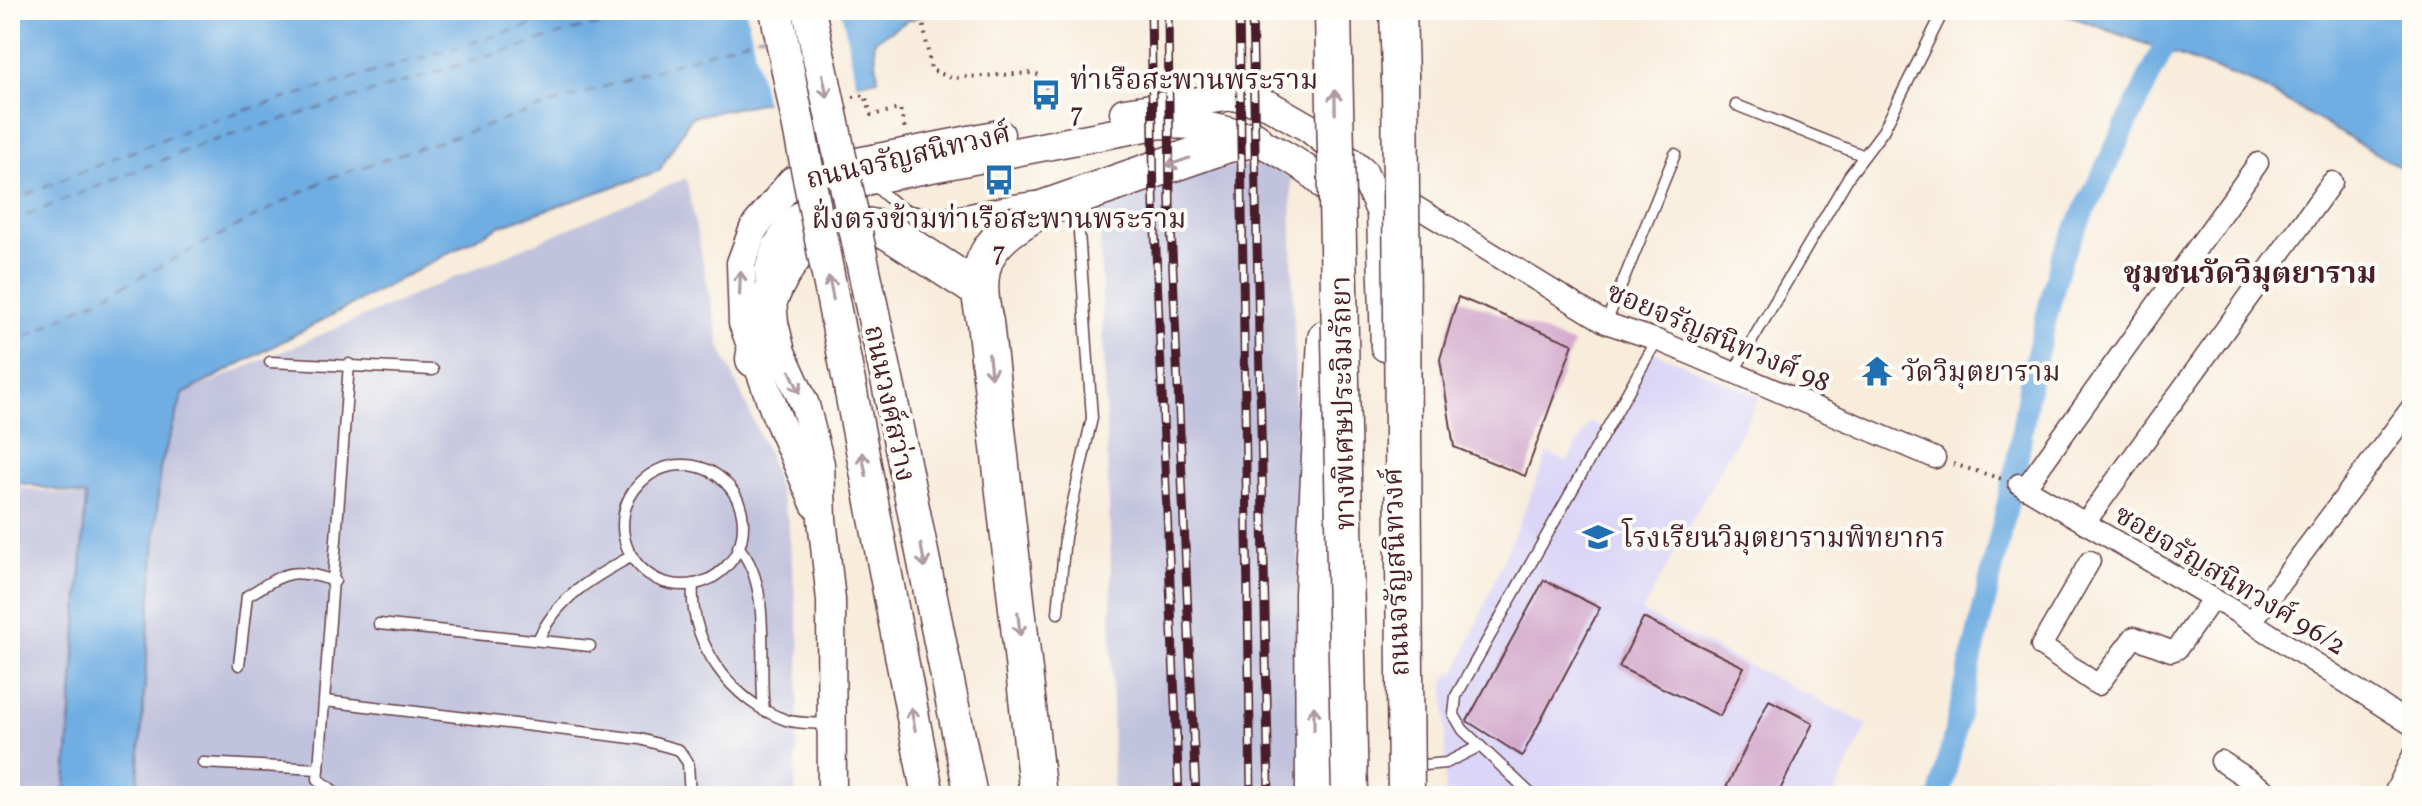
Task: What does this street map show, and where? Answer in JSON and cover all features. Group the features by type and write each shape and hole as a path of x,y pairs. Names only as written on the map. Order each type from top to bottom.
{"highway":[{"name":"ทางพิเศษประจิมรัถยา","path":"1333,10 1351,796"},
{"path":"1398,10 1403,786"},
{"path":"1038,796 985,322 977,289 991,245 1014,225 1076,196 1225,145 1253,139"},
{"path":"754,359 759,323 769,295 798,250 811,235 833,220 886,230 977,289"},
{"path":"1314,796 1313,594 1325,342 1339,269"}],"main road":[{"name":"ถนนวงศ์สว่าง","path":"776,10 928,796"},
{"name":"ถนนวงศ์สว่าง","path":"809,10 971,796"},
{"name":"ถนนจรัญสนิทวงศ์","path":"822,519 754,359 739,296 745,251 769,206 792,181 829,168 1141,108 1233,96 1269,105 1309,128 1366,176 1381,213 1403,786"},
{"name":"ถนนจรัญสนิทวงศ์","path":"832,796 831,600 822,519 820,464 805,405 781,352 769,295 769,270 777,246 793,222 822,198 869,180 1161,124 1206,126 1253,139 1288,156 1334,194 1347,222 1357,351 1351,796"}],"street":[{"path":"2022,486 2258,163"},
{"name":"ซอยจรัญสนิทวงศ์ 98","path":"1366,176 1606,323 1657,340 1935,458"},
{"path":"2085,523 2332,182"},
{"path":"2252,621 2412,407"},
{"name":"ซอยจรัญสนิทวงศ์ 96/2","path":"2022,486 2252,621 2412,725"},
{"path":"2090,561 2041,646 2098,685 2134,637 2171,651 2177,649 2213,598"},
{"path":"2393,796 2412,757"},
{"path":"2221,761 2274,796"}],"lane":[{"path":"1733,373 1862,155 1883,131 1941,16"},
{"path":"1736,105 1862,155"},
{"path":"1606,323 1675,154"},
{"path":"869,180 893,202 913,212 948,211 1022,197 1076,196 1092,418 1065,537 1058,613"},
{"path":"1533,796 1463,730 1454,715 1456,696 1657,340"},
{"path":"270,362 433,370"},
{"path":"340,796 318,779 349,364"},
{"path":"678,465 708,470 731,489 742,517 738,547 720,572 693,584 658,579 632,556 623,523 630,497 647,477 678,465"},
{"path":"10,552 11,522"},
{"path":"738,547 754,569 759,596 764,711"},
{"path":"538,640 552,614 574,591 632,556"},
{"path":"239,665 247,596 285,573 304,572 335,581"},
{"path":"693,584 692,595 710,656 738,692 764,711 790,721 831,725"},
{"path":"379,624 590,646"},
{"path":"325,701 640,739 679,750 688,763 690,796"},
{"path":"1403,786 1480,746"},
{"path":"203,763 319,769"}],"path":[{"path":"921,10 931,70 952,78 1032,73 1039,75 1051,95"},
{"path":"865,95 871,115 900,109 904,125"},
{"path":"1967,468 2022,486"}],"shaded area":[{"path":"1249,165 1273,168 1291,179 1303,796 1113,796 1111,571 1099,212 1131,191 1190,172"},
{"path":"686,178 720,346 768,454 788,521 800,647 795,796 10,796 10,486 76,496 160,465 183,394"},
{"name":"โรงเรียนวิมุตยารามพิทยากร","path":"1648,349 1760,397 1642,612 1868,725 1833,796 1445,796 1445,678 1457,671 1548,453 1567,462 1590,421 1604,428"}],"water":[{"path":"10,10 935,10 909,20 874,41 878,79 691,117 659,171 500,226 183,394 160,468 137,796 65,796 86,496 10,481"},
{"path":"2053,10 2412,10 2412,174 2256,84"}],"pier":[{"path":"746,10 841,10 857,87 766,105"}],"building":[{"path":"1458,297 1573,344 1525,476 1454,447 1440,359"},
{"path":"1544,580 1600,608 1522,756 1467,721"},
{"path":"1643,618 1744,667 1720,716 1619,667"},
{"path":"1769,700 1813,723 1777,796 1722,796"}],"waterway":[{"path":"1940,796 2016,467 2030,382 2061,259 2182,10"}],"ferry route":[{"path":"10,201 203,123 582,10"},
{"path":"10,222 202,144 578,29 712,10"},
{"path":"824,14 835,10"},
{"path":"10,345 329,178 764,34"}],"railway":[{"path":"1151,10 1154,204 1179,796"},
{"path":"1168,10 1170,204 1196,796"},
{"path":"1239,10 1251,796"},
{"path":"1252,10 1269,796"}],"place":[{"name":"ท่าเรือสะพานพระราม 7","path":"1046,95"},
{"name":"ฝั่งตรงข้ามท่าเรือสะพานพระราม 7","path":"999,180"},
{"name":"วัดวิมุตยาราม","path":"1877,371"},
{"name":"โรงเรียนวิมุตยารามพิทยากร","path":"1598,537"}],"district":[{"name":"ชุมชนวัดวิมุตยาราม","path":"2250,273"}]}
